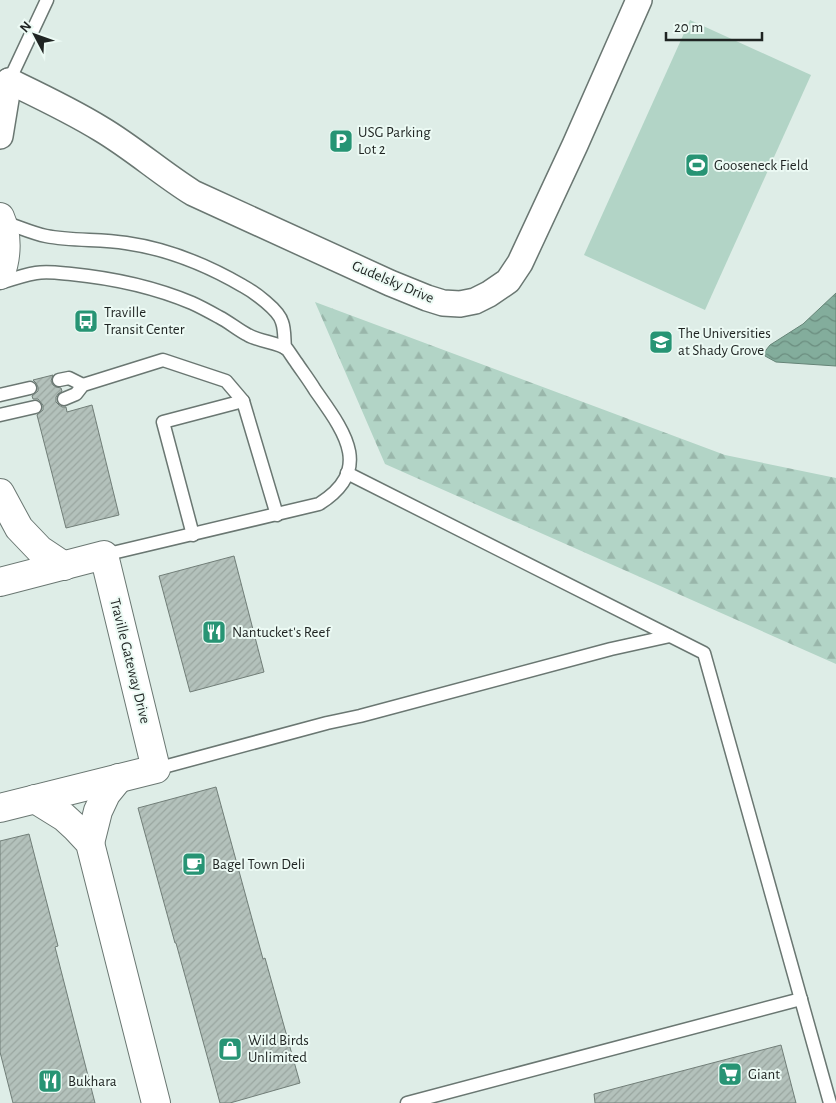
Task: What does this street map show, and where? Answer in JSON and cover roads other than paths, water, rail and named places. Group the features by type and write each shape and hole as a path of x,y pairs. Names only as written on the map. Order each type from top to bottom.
{"street":[{"name":"Gudelsky Drive","path":"3,84 48,100 101,129 193,193 418,294 443,303 460,304 475,301 489,294 508,281 520,263 639,0"},
{"path":"0,136 3,84"},
{"path":"0,275 4,264 6,242 1,219"},
{"path":"0,492 19,528 40,550 64,566"},
{"path":"0,582 104,555"},
{"name":"Traville Gateway Drive","path":"104,555 156,769"},
{"path":"0,808 156,769"},
{"path":"119,778 106,794 98,812 90,843 156,1103"},
{"path":"35,799 64,817 90,843"}],"lane":[{"path":"3,84 47,0"},
{"path":"1,219 46,236 125,243 156,249 188,259 218,272 252,291 269,304 282,320 285,348 333,415 350,450 350,462 342,486 330,498 319,504 104,555"},
{"path":"0,283 38,272 88,276 132,284 191,303 218,316 249,336 285,348"},
{"path":"64,399 76,394 83,385 163,360 226,381 242,401 276,515"},
{"path":"59,380 69,378 83,385"},
{"path":"0,395 30,388"},
{"path":"192,535 163,422 242,401"},
{"path":"0,415 35,407"},
{"path":"347,473 704,653 830,1103"},
{"path":"156,769 611,649 670,636"},
{"path":"407,1103 800,999"}],"water":[{"path":"836,293 836,366 776,362 765,356 764,353 770,345 803,324"}],"place":[{"name":"USG Parking Lot 2","path":"341,141"},
{"name":"Gooseneck Field","path":"697,165"},
{"name":"Traville Transit Center","path":"86,321"},
{"name":"The Universities at Shady Grove","path":"661,342"},
{"name":"Nantucket's Reef","path":"214,632"},
{"name":"Bagel Town Deli","path":"194,864"},
{"name":"Wild Birds Unlimited","path":"230,1049"},
{"name":"Giant","path":"730,1074"},
{"name":"Bukhara","path":"50,1081"}]}
